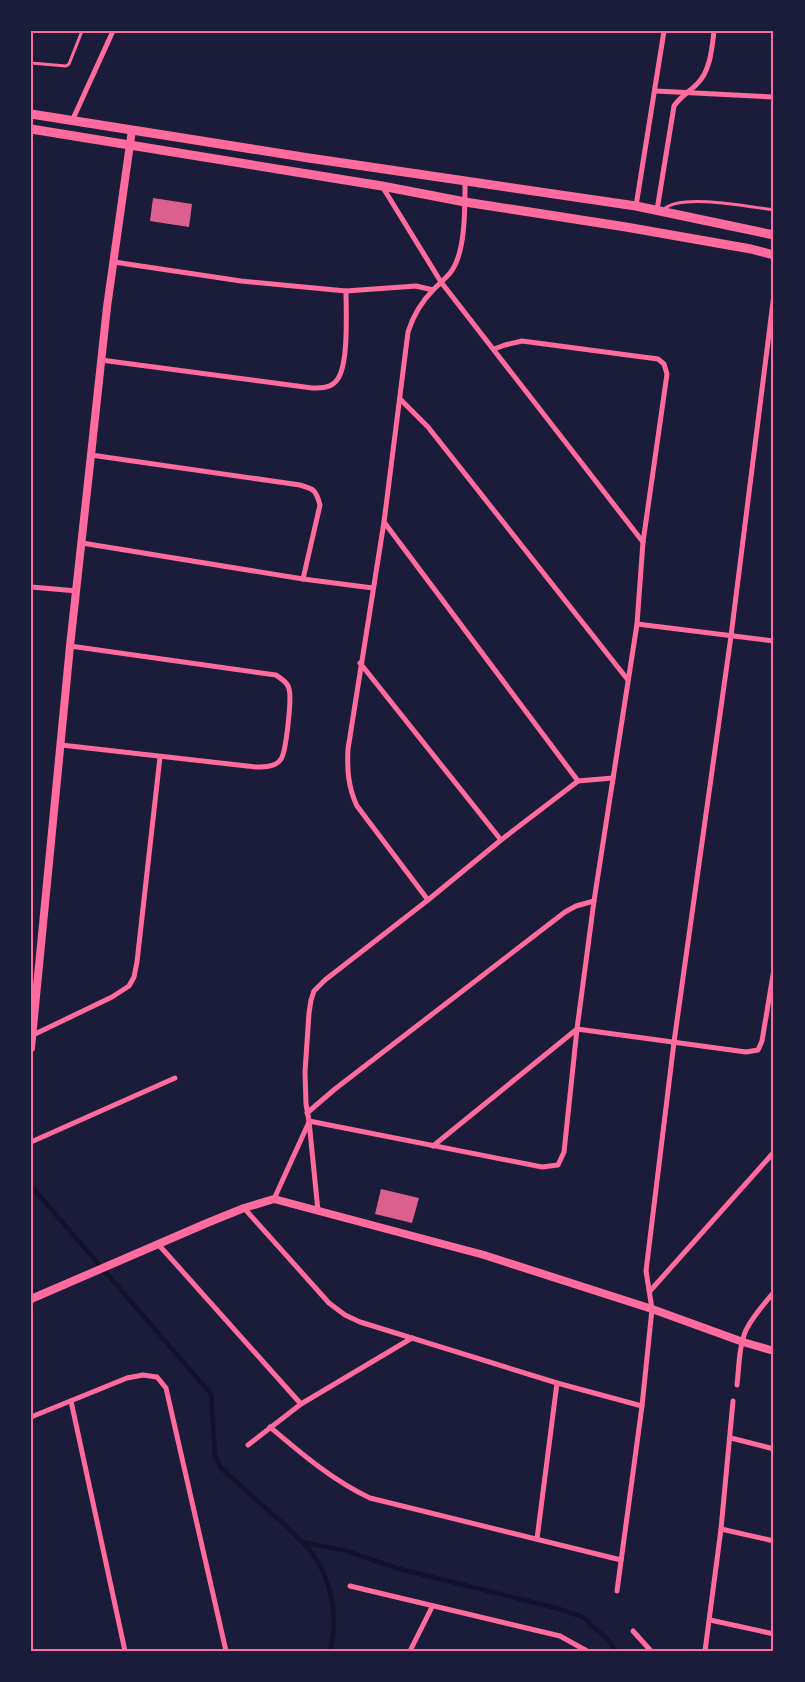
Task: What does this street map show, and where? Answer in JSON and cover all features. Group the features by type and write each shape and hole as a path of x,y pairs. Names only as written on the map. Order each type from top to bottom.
{"main road":[{"path":"31,114 636,206 774,235"},
{"path":"31,130 626,227 751,249 774,255"}],"street":[{"path":"72,121 113,31"},
{"path":"636,206 664,31"},
{"path":"660,211 674,106 681,97 703,78 710,59 714,31"},
{"path":"656,90 774,97"},
{"path":"31,1048 70,646 101,360 132,130"},
{"path":"428,900 357,806 351,791 347,769 348,749 372,588 384,522 408,332 412,317 433,290 451,273 460,252 465,181"},
{"path":"382,186 441,282 643,542"},
{"path":"114,262 241,281 346,291 416,286 433,290"},
{"path":"101,360 312,388 330,386 338,379 345,355 346,291"},
{"path":"617,1591 642,1406 652,1310 646,1271 674,1042 731,636 774,294"},
{"path":"309,1121 542,1167 558,1165 564,1152 577,1029 594,900 637,624 643,542 667,374 664,364 658,359 522,341 494,349"},
{"path":"400,399 428,427 628,680"},
{"path":"91,455 312,488 317,494 320,505 303,579"},
{"path":"384,522 578,781"},
{"path":"82,544 372,588"},
{"path":"31,587 77,591"},
{"path":"637,624 774,641"},
{"path":"61,745 256,767 276,764 282,758 291,700 289,688 285,681 276,675 264,672 70,646"},
{"path":"360,664 501,840"},
{"path":"33,1035 112,997 129,986 134,977 160,757"},
{"path":"318,1211 306,1104 305,1072 309,1013 314,991 325,980 428,900 501,840 578,781 613,778"},
{"path":"307,1113 335,1089 565,912 594,900"},
{"path":"433,1146 577,1029 746,1052 758,1050 762,1041 774,969"},
{"path":"31,1142 175,1078"},
{"path":"274,1199 309,1121"},
{"path":"650,1291 774,1152"},
{"path":"31,1299 244,1208 274,1199 484,1255 774,1351"},
{"path":"244,1208 329,1302 345,1316 557,1383 642,1406"},
{"path":"158,1244 301,1404"},
{"path":"737,1385 746,1332 754,1317 774,1292"},
{"path":"248,1445 301,1404 412,1338"},
{"path":"31,1416 127,1378 143,1375 157,1377 166,1388 170,1403 226,1651"},
{"path":"537,1539 557,1383"},
{"path":"71,1401 125,1651"},
{"path":"705,1651 721,1529 733,1401"},
{"path":"270,1427 347,1488 370,1498 620,1560"},
{"path":"731,1438 774,1449"},
{"path":"721,1529 774,1541"},
{"path":"350,1586 560,1636 587,1651"},
{"path":"410,1651 432,1607"},
{"path":"710,1620 774,1634"},
{"path":"633,1631 651,1651"}],"lane":[{"path":"31,63 66,66 69,64 82,31"},
{"path":"660,211 675,203 696,201 774,210"}],"building":[{"path":"153,198 192,204 189,227 150,221"},
{"path":"381,1189 419,1198 412,1223 375,1214"}],"waterway":[{"path":"31,1186 211,1394 215,1456 221,1468 298,1538 314,1556 323,1572 333,1605 334,1628 330,1651"},
{"path":"302,1542 347,1551 396,1568 556,1608 583,1617 609,1641 616,1651"}]}
